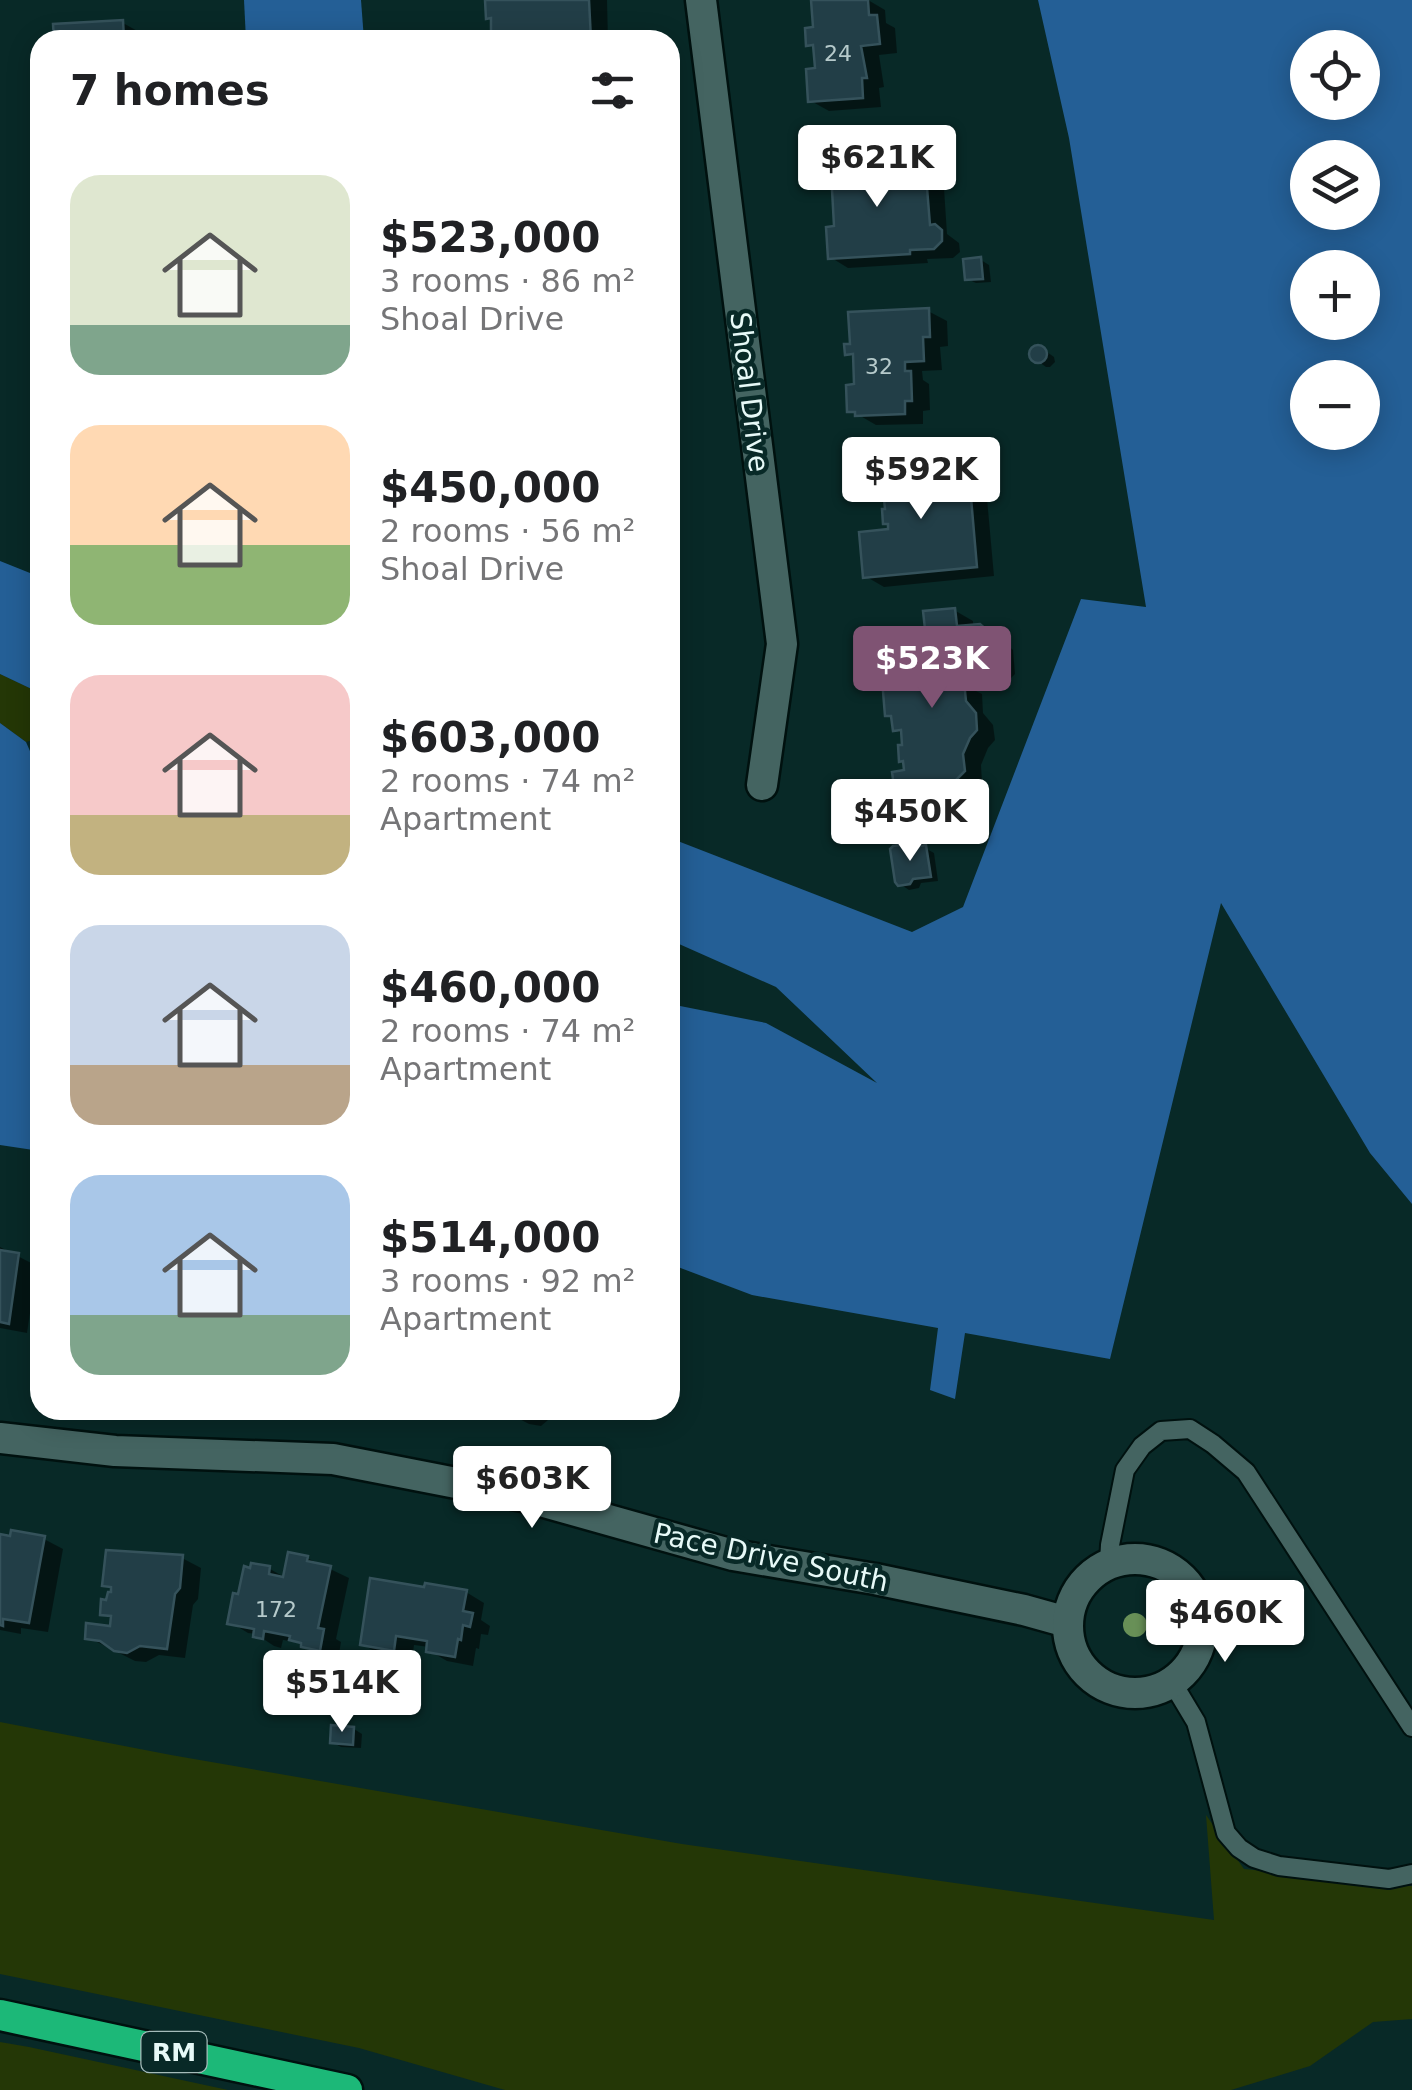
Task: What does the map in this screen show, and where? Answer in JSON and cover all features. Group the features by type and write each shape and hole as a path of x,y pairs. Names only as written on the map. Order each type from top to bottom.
{"highway":[{"name":"RM","path":"0,2015 347,2090"}],"street":[{"name":"Shoal Drive","path":"700,0 782,644 762,784"},
{"name":"Pace Drive South","path":"0,1438 115,1450 332,1459 524,1496 734,1555 875,1580 1067,1622"},
{"path":"1146,1558 1175,1570 1192,1587 1202,1614 1202,1638 1186,1671 1168,1686 1145,1693 1121,1693 1092,1679 1077,1661 1067,1622 1073,1598 1089,1576 1109,1562 1146,1558"}],"lane":[{"path":"1109,1562 1125,1470 1142,1446 1161,1432 1190,1429 1246,1472 1412,1727"},
{"path":"1172,1682 1196,1722 1226,1833 1239,1848 1279,1866 1389,1879 1412,1874"}],"green space":[{"path":"0,674 30,688 30,741 26,742 0,723"},
{"path":"0,1722 682,1844 1214,1920 1206,1815 1244,1869 1412,1886 1412,2019 1373,2022 1310,2066 1231,2090 505,2090 359,2048 0,1974"},
{"path":"0,2042 29,2047 228,2090 0,2090"}],"water":[{"path":"244,0 361,0 363,30 246,30"},
{"path":"1038,0 1412,0 1412,1204 1370,1153 1221,903 1110,1359 965,1333 955,1399 930,1390 938,1328 752,1295 680,1268 680,1006 766,1023 877,1083 776,987 680,944 680,842 912,932 963,907 1081,599 1146,607 1069,138"},
{"path":"0,561 30,573 30,688 0,674"},
{"path":"0,723 26,742 30,751 30,1150 0,1145"}],"building":[{"path":"485,0 589,0 590,30 491,30 491,18 486,19"},
{"path":"811,0 868,0 869,15 877,15 880,44 861,46 867,78 862,78 863,98 808,102 806,69 815,68 813,45 806,46 805,28 813,27"},
{"path":"123,20 124,30 53,30 53,24"},
{"path":"881,151 882,173 900,172 901,177 926,175 930,225 942,230 942,241 934,249 910,250 910,254 828,259 826,227 834,226 830,153"},
{"path":"981,257 983,279 965,280 963,259"},
{"path":"929,308 930,337 923,337 924,361 905,362 905,371 911,371 912,401 905,401 905,414 855,416 855,412 847,412 846,385 854,384 853,354 845,355 844,344 850,344 848,312"},
{"path":"1038,345 1047,354 1038,363 1029,354"},
{"path":"968,463 977,567 863,578 859,532 888,529 888,524 883,524 884,499 874,500 871,472"},
{"path":"955,608 957,626 980,624 995,637 998,664 989,672 958,675 958,681 964,681 966,701 976,713 977,730 963,754 965,771 951,785 952,795 944,807 935,808 933,832 899,835 891,787 892,772 904,770 903,761 899,762 901,730 893,731 891,716 885,716 883,662 892,655 890,639 896,639 895,632 925,629 923,611"},
{"path":"907,844 907,848 926,845 931,877 898,886 890,849"},
{"path":"0,1250 19,1253 9,1324 0,1322"},
{"path":"11,1530 45,1536 29,1623 3,1619 3,1626 0,1534 10,1536"},
{"path":"106,1550 183,1555 167,1649 140,1646 127,1653 85,1639 86,1623 110,1626 111,1616 100,1615 101,1599 106,1600 111,1592 111,1587 102,1586"},
{"path":"288,1552 331,1566 318,1628 324,1629 320,1651 301,1647 301,1643 289,1640 290,1636 264,1631 263,1639 253,1637 254,1629 227,1624 244,1566 270,1566 269,1574 283,1577"},
{"path":"370,1578 467,1590 463,1611 473,1613 470,1627 463,1625 455,1657 426,1652 427,1641 396,1636 394,1651 360,1645"},
{"path":"331,1725 354,1727 353,1745 330,1743"}]}
